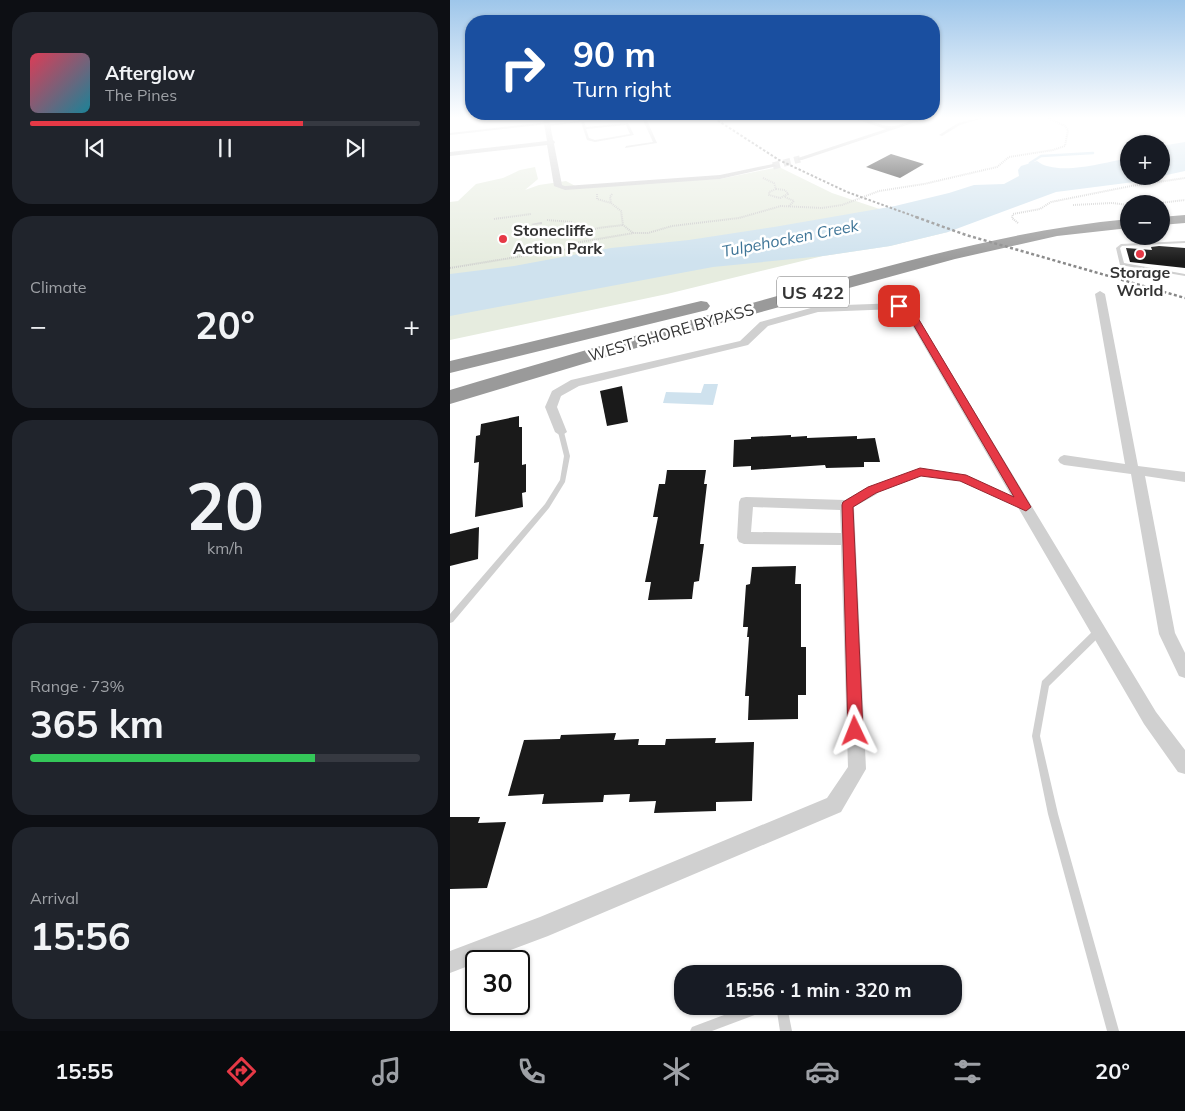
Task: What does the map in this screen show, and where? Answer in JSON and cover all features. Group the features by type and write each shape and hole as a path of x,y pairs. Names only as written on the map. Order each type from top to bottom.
{"highway":[{"path":"1170,209 1185,208"},
{"path":"1039,228 1100,215 1120,213"},
{"path":"1170,214 1185,213"},
{"name":"WEST SHORE BYPASS","path":"450,386 711,310 940,251 1039,228 1120,218"},
{"path":"1170,222 1185,221"},
{"name":"WEST SHORE BYPASS","path":"450,396 697,323 894,270 1044,234 1120,226"},
{"path":"450,367 682,310 940,251"},
{"name":"US 422","path":"450,403 544,368"}],"street":[{"path":"555,166 558,186 565,188 720,177 772,166"},
{"path":"1100,294 1167,634 1185,670"},
{"path":"561,432 551,407 556,394 575,382 744,343 764,324 818,309 899,306 913,318 1150,718 1185,765"},
{"path":"1064,460 1185,476"},
{"path":"849,539 744,538 746,502 847,505 872,490"},
{"path":"450,962 540,928 834,805 856,769 847,505"}],"lane":[{"path":"533,224 541,221"},
{"path":"1185,242 1121,245 1118,248 1122,264 1185,275"},
{"path":"450,620 547,506 563,480 567,456 561,432"},
{"path":"872,490 920,472 962,478 1026,507"},
{"path":"1099,631 1044,684 1036,736 1053,814 1113,1031"},
{"path":"696,1031 740,1015"},
{"path":"783,1015 786,1031"}],"path":[{"path":"574,243 634,233 648,233 672,226 739,218 782,206 822,208 842,204 879,192 924,184 998,166"},
{"path":"1018,223 1012,218 1013,214 1040,209 1051,202 1123,187 1185,178"},
{"path":"775,200 785,196 788,192 786,190 776,189 769,192 770,196 782,206"},
{"path":"785,196 794,201 793,204 786,206"},
{"path":"1170,202 1185,200"},
{"path":"1073,205 1120,203"},
{"path":"494,219 534,213"},
{"path":"541,221 572,222"},
{"path":"574,236 598,228 623,224"},
{"path":"450,268 567,250 579,242"},
{"path":"538,247 545,246"},
{"path":"528,255 528,250 534,249 534,247"}],"shaded area":[{"path":"535,167 538,179 525,190 539,185 566,181 579,188 720,179 779,167 832,193 948,232 890,246 823,256 667,294 450,340 450,202 458,201 476,184 503,178 520,170"}],"water":[{"name":"Tulpehocken Creek","path":"1021,166 1069,168 1120,166 1120,184 1056,192 948,232 890,246 823,256 713,267 450,316 450,274 514,266 611,248 689,240 895,206 974,185 1004,184 1019,176 1018,170"},
{"path":"1170,166 1185,166 1185,171 1170,174"},
{"path":"704,384 718,384 713,405 663,403 666,392 701,393"}],"building":[{"path":"868,166 920,166 900,178 866,167"},
{"path":"1151,247 1185,248 1185,268 1130,262 1126,248 1152,250"},
{"path":"622,386 628,422 607,426 600,391"},
{"path":"519,416 519,427 522,427 522,465 526,464 526,492 522,493 523,507 475,517 479,462 474,463 476,436 480,435 481,424"},
{"path":"791,435 791,437 807,436 807,438 857,436 857,439 875,438 880,462 864,462 864,467 826,468 825,465 751,470 751,466 733,467 734,440 751,439 751,437"},
{"path":"667,470 706,470 704,484 707,484 700,544 704,544 699,581 694,582 692,599 648,600 651,582 645,582 658,517 653,517 659,484 665,484"},
{"path":"479,527 478,559 450,566 450,534"},
{"path":"796,566 795,584 801,584 801,647 806,647 806,695 798,695 798,719 748,720 749,696 745,696 749,637 747,637 748,627 743,627 746,585 750,584 752,567"},
{"path":"616,733 614,740 639,739 638,745 665,745 666,739 716,738 715,743 754,742 752,801 716,802 716,811 654,813 656,801 629,802 630,794 604,795 603,802 542,804 544,794 508,796 524,740 560,739 561,735"},
{"path":"450,817 480,817 478,823 506,822 487,888 450,889"}],"railway":[{"path":"792,166 847,192 919,218"},
{"path":"916,217 966,235 1185,298"}],"place":[{"name":"Stonecliffe Action Park","path":"503,239"},
{"name":"Storage World","path":"1140,254"}],"route":[{"path":"855,731 847,505 872,490 920,472 962,478 1026,507 913,318 899,306"}]}
